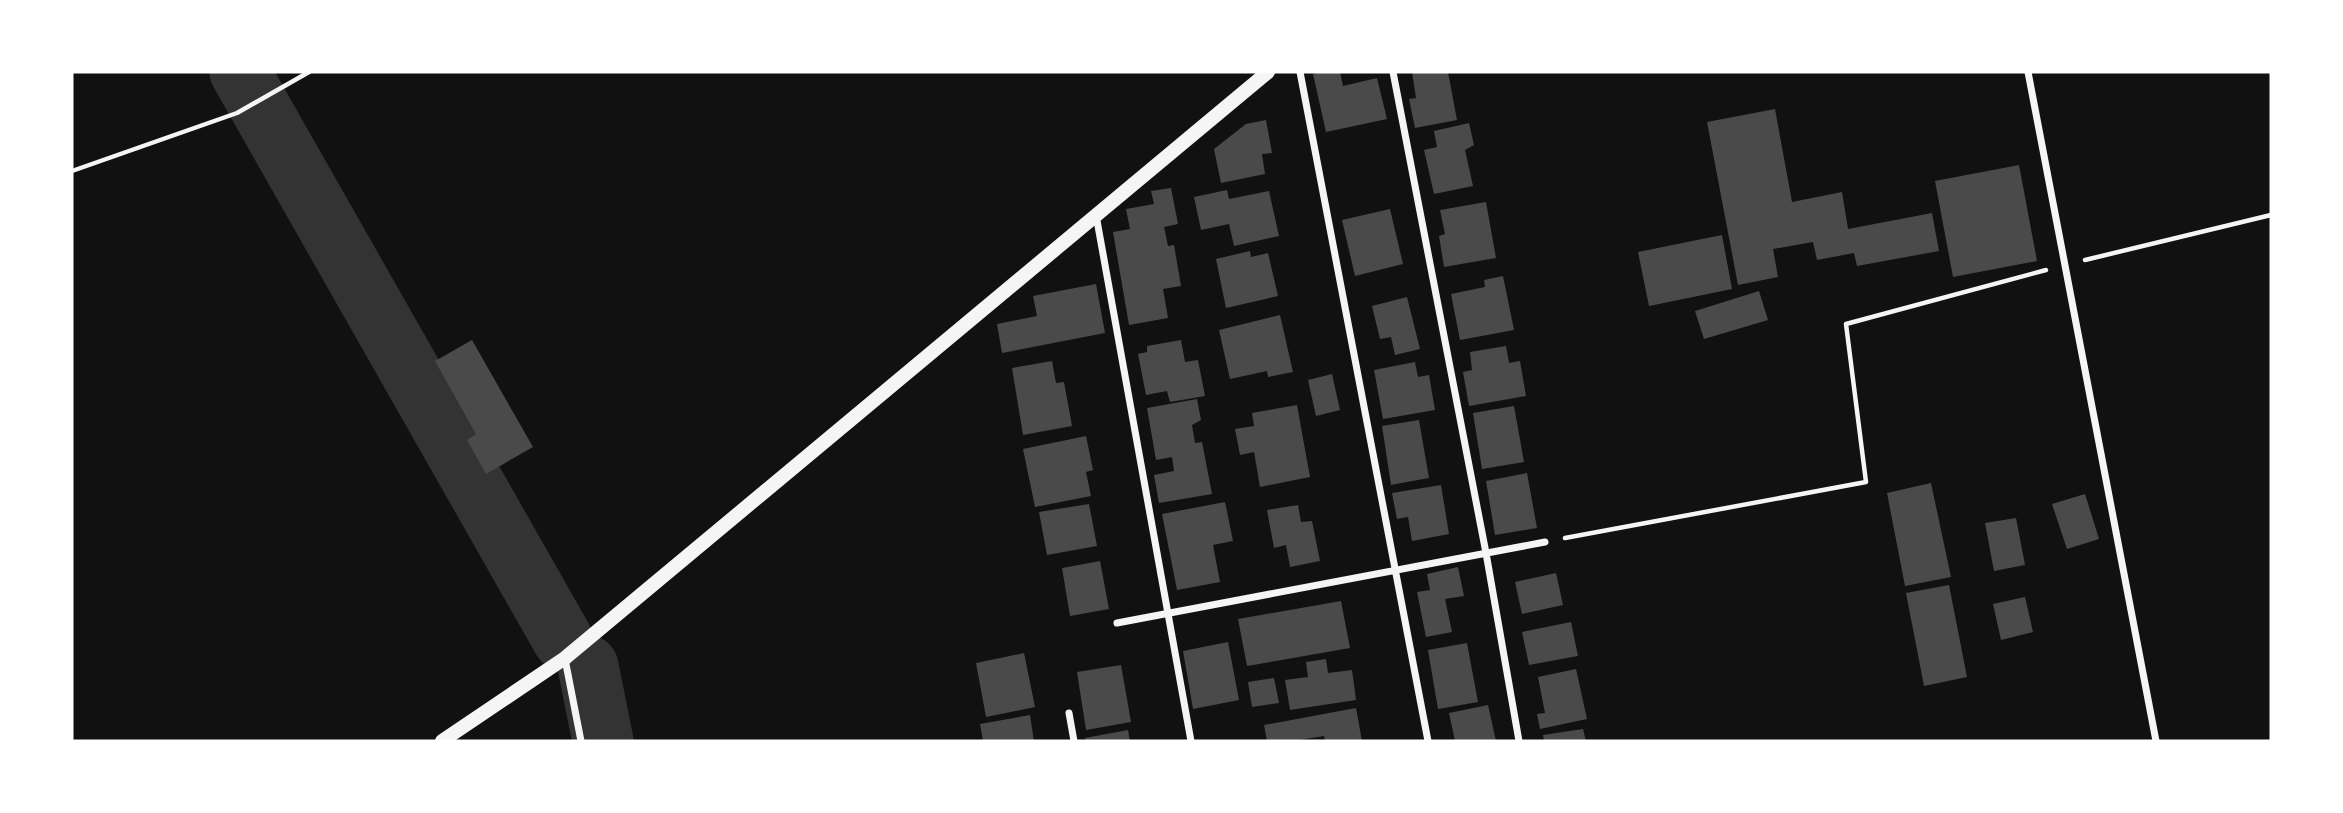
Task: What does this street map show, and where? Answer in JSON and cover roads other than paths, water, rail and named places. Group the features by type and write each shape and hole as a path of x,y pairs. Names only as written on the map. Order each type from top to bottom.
{"main road":[{"path":"442,741 565,659 1268,72"}],"street":[{"path":"1300,72 1428,741"},
{"path":"1393,72 1486,553 1519,741"},
{"path":"2028,72 2156,741"},
{"path":"1096,215 1191,741"},
{"path":"1117,623 1545,542"},
{"path":"565,659 581,741"},
{"path":"1069,713 1074,741"}],"waterway":[{"path":"240,72 563,640"},
{"path":"588,666 603,741"}]}
